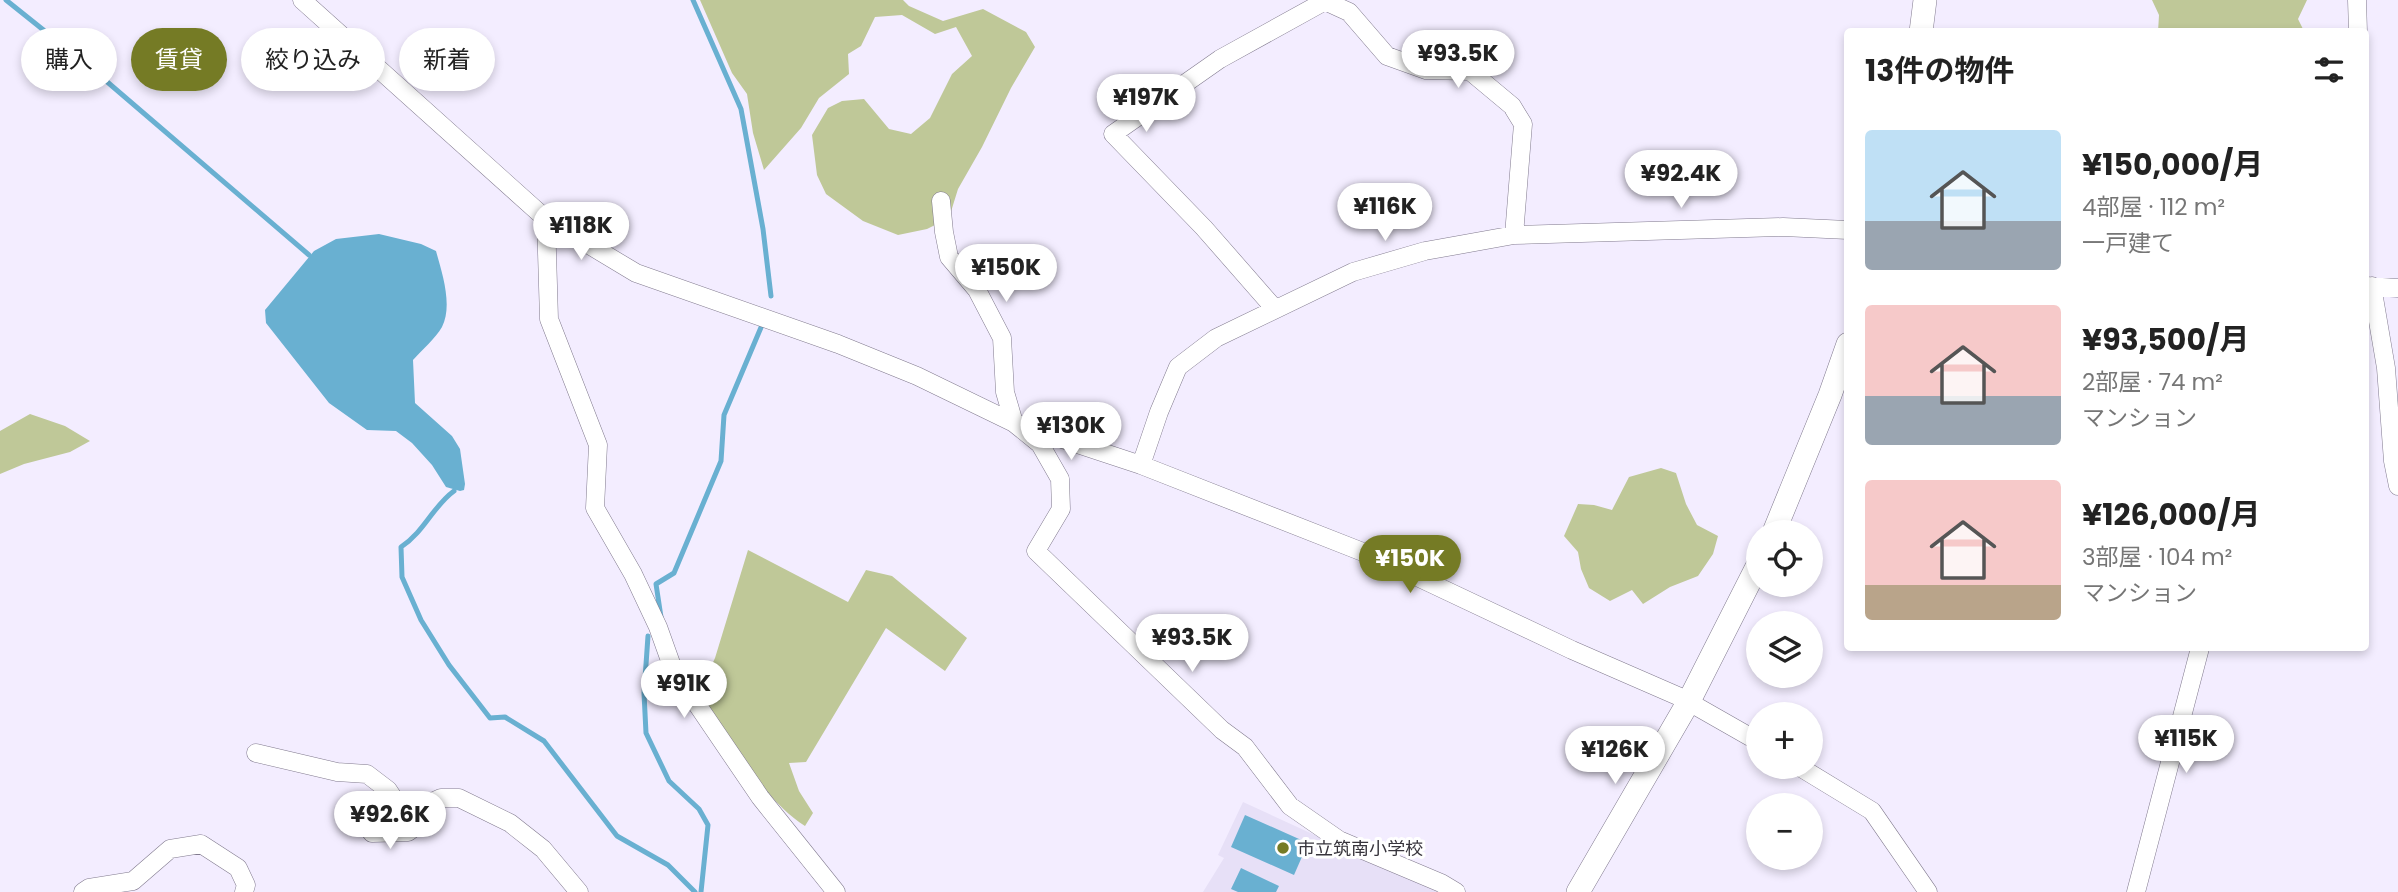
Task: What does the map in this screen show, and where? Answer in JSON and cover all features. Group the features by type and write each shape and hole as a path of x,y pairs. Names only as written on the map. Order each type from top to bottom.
{"street":[{"path":"303,0 546,219 636,273 838,344 917,376 1014,423 1141,465 1373,556 1689,701 1746,735"},
{"path":"1922,28 1925,0"},
{"path":"2357,0 2358,28"},
{"path":"1275,309 1204,228 1113,134 1220,59 1325,1 1349,12 1387,56 1426,70 1470,71 1512,106 1523,124 1514,235"},
{"path":"941,201 949,257 977,290 1002,338 1005,392 1014,423 1040,444 1060,479 1060,509 1036,551 1222,730 1245,747 1290,806 1339,840 1441,883 1456,892"},
{"path":"546,219 549,319 598,445 595,508 638,584 673,668 760,797 836,892"},
{"path":"1141,465 1178,367 1216,338 1353,272 1425,251 1514,235 1783,227 1844,230"},
{"path":"2398,288 2369,286 2386,368 2393,461 2398,486"},
{"path":"1779,520 1826,408 1844,356"},
{"path":"1578,892 1689,701 1746,589"},
{"path":"2136,892 2199,651"},
{"path":"256,753 337,772 367,775 388,790 400,807 397,818 368,828 372,832 408,832 419,824 430,803 440,798 459,798 510,823 543,849 579,892"},
{"path":"1819,779 1872,811 1928,892"},
{"path":"83,892 89,888 133,881 170,849 201,845 238,868 246,885 244,892"}],"shaded area":[{"name":"市立筑南小学校","path":"1243,802 1443,892 1203,892 1224,858 1218,855"}],"green space":[{"path":"700,0 903,0 909,6 943,21 983,9 1026,32 1035,47 958,189 949,218 927,229 898,235 863,221 826,194 817,175 812,135 828,108 842,101 864,99 889,129 911,134 930,118 952,74 972,56 956,27 935,34 902,15 875,17 861,46 848,54 849,74 819,98 801,128 764,170 753,133 747,94 732,73"},
{"path":"2152,0 2307,0 2298,19 2302,28 2158,28 2159,15"},
{"path":"30,414 65,426 90,441 70,452 24,464 0,474 0,431"},
{"path":"1661,468 1676,473 1686,504 1697,525 1718,536 1713,554 1698,576 1670,587 1643,604 1632,590 1610,601 1589,588 1578,552 1564,536 1578,504 1612,510 1629,477"},
{"path":"748,550 848,602 866,570 892,576 967,638 945,671 886,628 806,762 789,763 799,791 813,813 805,826 774,800 746,765 700,691 715,658"}],"water":[{"path":"379,234 421,244 436,251 447,309 442,327 413,360 415,403 452,436 460,449 464,490 446,487 432,465 412,443 396,431 367,430 329,403 266,323 265,310 314,251 336,239"},
{"path":"1245,815 1308,843 1294,875 1231,847"},
{"path":"1241,868 1279,886 1276,892 1238,892 1231,889"}],"waterway":[{"path":"6,0 91,68 309,255"},
{"path":"693,0 741,109 763,229 771,296"},
{"path":"661,617 656,584 674,573 721,461 724,415 762,325"},
{"path":"454,491 401,547 402,577 421,620 449,665 490,718 505,717 544,741 617,836 668,865 695,892"},
{"path":"648,636 644,693 646,733 669,781 699,809 708,825 701,892"}],"place":[{"name":"市立筑南小学校","path":"1283,848"}]}
